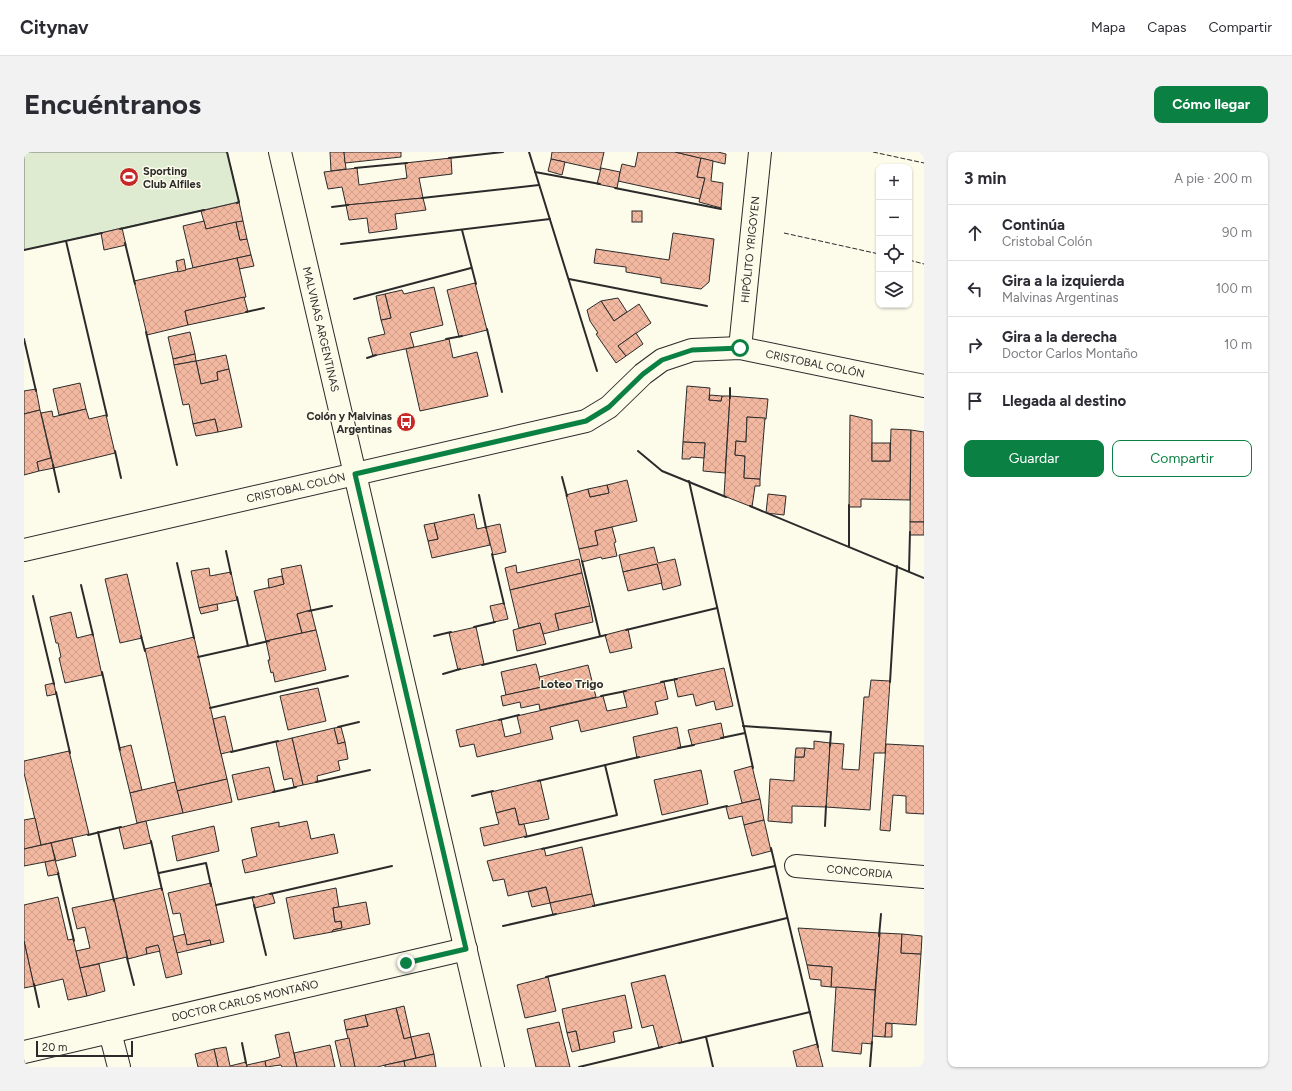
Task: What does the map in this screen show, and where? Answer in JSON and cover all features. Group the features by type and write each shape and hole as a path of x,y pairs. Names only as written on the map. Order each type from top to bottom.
{"street":[{"name":"MALVINAS ARGENTINAS","path":"280,152 493,1067"},
{"name":"HIPÓLITO YRIGOYEN","path":"740,348 760,152"},
{"name":"CRISTOBAL COLÓN","path":"24,550 586,421 609,407 643,374 662,360 692,350 740,348 924,386"},
{"name":"CONCORDIA","path":"796,866 924,876"},
{"name":"DOCTOR CARLOS MONTAÑO","path":"24,1052 466,949"},
{"path":"110,1032 119,1067"}],"green space":[{"name":"Sporting Club Alfiles","path":"24,152 227,152 239,202 24,250"}],"building":[{"path":"330,152 344,152 346,169 331,171"},
{"path":"344,152 401,152 401,157 345,163"},
{"path":"552,152 604,152 600,170 551,159"},
{"path":"638,152 675,152 701,158 697,177 705,178 700,199 618,181 622,164 635,167"},
{"path":"675,152 718,152 726,154 725,164"},
{"path":"451,158 452,174 419,178 423,198 346,205 342,187 328,189 324,172 357,168 359,185 407,178 405,163"},
{"path":"701,158 713,161 711,181 723,183 721,208 699,202 705,178 697,177"},
{"path":"551,159 565,162 562,175 548,171"},
{"path":"601,168 620,172 617,188 597,184"},
{"path":"423,198 426,210 395,214 397,229 369,233 367,218 349,220 346,205"},
{"path":"239,202 243,221 206,229 201,211"},
{"path":"632,211 642,211 642,222 632,222"},
{"path":"204,221 206,229 236,222 240,240 247,239 251,255 193,268 183,226"},
{"path":"243,221 247,239 240,240 236,222"},
{"path":"122,228 126,245 104,250 101,233"},
{"path":"673,233 714,239 709,282 701,289 661,283 661,278 626,272 626,267 594,263 596,249 669,260"},
{"path":"251,255 254,266 239,269 237,258"},
{"path":"237,258 246,297 185,311 188,325 147,335 134,281"},
{"path":"184,259 186,270 178,272 176,261"},
{"path":"475,283 487,330 459,337 447,290"},
{"path":"434,287 443,325 410,333 414,347 373,356 368,338 385,334 381,320 391,318 385,294 402,290 404,294"},
{"path":"385,294 391,318 381,320 376,296"},
{"path":"244,297 248,312 188,325 185,311"},
{"path":"618,298 627,312 614,321 601,301"},
{"path":"601,301 614,321 639,304 651,323 618,346 626,356 616,363 596,334 598,333 590,321 587,310"},
{"path":"190,332 195,354 173,359 168,337"},
{"path":"636,333 643,344 626,356 618,346"},
{"path":"449,339 453,358 477,352 488,396 420,411 406,349"},
{"path":"195,354 196,361 174,365 173,359"},
{"path":"226,355 229,369 217,372 218,380 201,384 196,361"},
{"path":"196,361 201,384 218,380 217,372 229,369 242,427 218,432 215,419 193,424 189,404 183,405 174,365"},
{"path":"80,383 86,409 59,415 53,389"},
{"path":"687,386 710,388 709,400 721,401 722,396 730,396 725,473 703,471 705,443 683,442"},
{"path":"36,389 40,410 24,414 24,391"},
{"path":"710,395 722,396 721,401 709,400"},
{"path":"730,396 768,399 766,419 747,417 746,442 736,441 735,455 745,456 744,478 760,479 760,486 755,486 752,507 724,496"},
{"path":"86,409 89,419 106,415 115,453 54,468 41,413 52,411 53,417"},
{"path":"40,410 51,458 37,462 39,471 24,475 24,414"},
{"path":"850,415 872,420 872,461 890,461 891,429 911,430 910,500 861,499 861,507 849,507"},
{"path":"747,417 765,418 760,479 744,478 745,456 735,455 736,441 746,442"},
{"path":"215,419 218,432 196,436 193,424"},
{"path":"911,430 924,432 924,522 910,522"},
{"path":"683,442 705,443 704,458 691,457 690,459 682,459"},
{"path":"872,443 890,443 890,461 872,461"},
{"path":"51,458 54,468 39,471 37,462"},
{"path":"627,480 637,521 595,531 598,545 579,549 566,495 588,489 590,497 609,493 607,485"},
{"path":"607,485 609,493 590,497 588,489"},
{"path":"768,494 786,496 784,515 766,513"},
{"path":"474,514 477,529 486,527 490,545 432,558 428,541 438,539 434,523"},
{"path":"910,522 924,522 924,535 910,535"},
{"path":"434,523 438,539 428,541 424,525"},
{"path":"500,524 506,552 493,555 486,527"},
{"path":"612,527 616,542 614,543 617,556 602,559 601,557 582,562 579,549 598,545 595,531"},
{"path":"654,547 658,563 675,559 681,585 663,590 657,564 623,572 619,555"},
{"path":"579,559 582,573 510,590 505,568 516,565 517,573"},
{"path":"657,564 662,583 628,591 623,572"},
{"path":"301,565 311,610 297,614 302,633 266,641 254,591 284,584 281,569"},
{"path":"209,568 210,576 231,572 237,600 199,608 191,571"},
{"path":"582,573 590,606 555,614 559,630 543,634 540,623 519,628 510,590"},
{"path":"127,574 142,638 120,643 105,579"},
{"path":"282,576 284,584 269,588 268,579"},
{"path":"504,603 508,619 494,622 490,606"},
{"path":"217,604 218,610 201,614 199,608"},
{"path":"590,606 593,622 559,630 555,614"},
{"path":"311,610 316,630 302,633 297,614"},
{"path":"71,612 77,638 93,634 102,675 65,683 59,658 61,657 58,643 56,643 50,617"},
{"path":"540,623 546,644 517,651 513,630"},
{"path":"476,627 484,664 458,670 449,633"},
{"path":"628,629 632,648 610,653 605,635"},
{"path":"316,630 326,670 275,682 268,660 270,660 266,641"},
{"path":"194,637 227,779 177,791 145,649"},
{"path":"536,664 542,687 506,695 501,672"},
{"path":"588,665 596,697 540,710 539,704 521,708 520,702 503,706 501,696 542,687 539,677"},
{"path":"724,668 733,706 716,710 714,701 696,706 693,694 678,697 674,679"},
{"path":"871,680 890,681 885,753 874,753 870,810 826,807 830,743 844,744 842,769 859,770 864,697 869,697"},
{"path":"664,682 668,699 655,702 658,714 581,732 578,720 550,727 553,739 477,757 474,744 460,747 456,730 501,719 505,737 521,733 517,716 603,696 607,711 627,707 623,691"},
{"path":"54,683 56,694 47,696 45,685"},
{"path":"318,688 326,721 288,730 280,696"},
{"path":"225,716 233,751 221,754 213,719"},
{"path":"721,723 724,738 692,745 688,730"},
{"path":"341,727 345,742 338,744 334,728"},
{"path":"677,727 681,748 637,758 633,737"},
{"path":"334,728 338,744 345,742 348,759 338,761 340,770 317,776 318,782 303,785 292,738"},
{"path":"292,738 303,785 294,787 292,778 284,780 276,742"},
{"path":"814,741 830,743 826,807 792,806 792,823 768,821 770,779 794,781 795,757 804,757 805,748 814,749"},
{"path":"886,744 924,746 924,814 906,813 906,796 893,795 890,831 880,830"},
{"path":"131,745 142,790 130,793 119,748"},
{"path":"796,748 805,748 804,757 795,757"},
{"path":"69,751 89,834 41,845 24,773 24,761"},
{"path":"752,766 760,799 742,803 734,771"},
{"path":"269,767 275,792 238,800 232,775"},
{"path":"701,770 708,804 662,815 654,780"},
{"path":"227,779 232,802 183,813 177,791"},
{"path":"540,780 549,819 519,825 515,808 496,813 491,792"},
{"path":"175,782 183,813 137,823 130,793"},
{"path":"760,799 764,820 744,825 742,816 729,819 726,807"},
{"path":"515,808 519,825 524,824 527,836 484,846 480,828 499,824 496,813"},
{"path":"35,818 41,845 24,849 24,820"},
{"path":"764,820 771,851 752,856 744,825"},
{"path":"146,821 151,843 124,849 119,828"},
{"path":"307,821 311,839 334,834 338,853 245,873 242,860 257,856 251,828 279,822 279,827"},
{"path":"214,826 219,851 177,861 172,836"},
{"path":"72,838 76,856 56,861 51,843"},
{"path":"51,843 55,860 24,866 24,849"},
{"path":"582,847 592,894 550,903 546,887 508,896 504,879 493,881 487,861 544,848 546,856"},
{"path":"55,860 59,874 48,876 45,862"},
{"path":"211,883 224,942 211,945 210,940 187,945 180,913 173,914 168,893"},
{"path":"546,887 550,903 532,907 528,892"},
{"path":"162,888 182,974 166,978 158,945 146,948 147,954 128,959 114,899"},
{"path":"336,888 339,907 333,908 335,922 341,921 342,928 333,930 332,932 294,939 286,898"},
{"path":"272,893 275,903 255,908 252,898"},
{"path":"592,894 595,906 553,915 550,903"},
{"path":"58,897 68,940 73,939 87,996 68,1000 63,979 34,986 24,941 24,905"},
{"path":"114,899 127,957 80,968 76,951 90,948 85,927 77,929 72,908"},
{"path":"366,902 370,924 332,932 333,930 342,928 341,921 335,922 333,908"},
{"path":"798,928 880,933 875,990 831,987 832,967 807,965"},
{"path":"880,933 902,934 901,953 921,954 916,1025 886,1023 885,1037 872,1036"},
{"path":"185,934 187,945 210,940 211,945 177,953 173,937"},
{"path":"902,934 922,936 921,954 901,953"},
{"path":"24,941 34,986 24,988"},
{"path":"158,945 160,951 147,954 146,948"},
{"path":"99,964 105,991 87,996 80,968"},
{"path":"807,965 832,967 831,987 821,986 821,980 810,979"},
{"path":"665,975 682,1042 659,1048 653,1025 642,1028 631,983"},
{"path":"548,977 556,1011 525,1018 517,985"},
{"path":"836,987 875,990 872,1044 862,1043 861,1054 832,1051"},
{"path":"625,995 632,1028 613,1032 615,1042 580,1050 576,1031 567,1033 562,1009"},
{"path":"404,1006 411,1037 404,1039 396,1008"},
{"path":"396,1008 404,1039 411,1037 416,1058 377,1067 355,1067 346,1030 368,1026 365,1015"},
{"path":"365,1015 368,1026 346,1030 344,1020"},
{"path":"559,1022 570,1067 536,1067 527,1029"},
{"path":"886,1023 892,1024 892,1037 885,1037"},
{"path":"576,1031 580,1050 572,1052 567,1033"},
{"path":"289,1032 297,1067 282,1067 281,1065 266,1067 265,1061 280,1057 275,1035"},
{"path":"429,1033 434,1054 416,1058 411,1037"},
{"path":"349,1038 355,1067 341,1067 335,1041"},
{"path":"817,1044 823,1067 797,1067 793,1051"},
{"path":"330,1045 335,1067 297,1067 294,1053"},
{"path":"226,1047 230,1066 246,1062 247,1067 218,1067 214,1049"},
{"path":"214,1049 218,1067 198,1067 195,1054"},
{"path":"434,1054 436,1067 405,1067 404,1061"},
{"path":"265,1061 266,1067 247,1067 247,1065"},
{"path":"404,1061 405,1067 385,1067 385,1065"}],"fence":[{"path":"873,152 924,163"},
{"path":"784,233 876,253"},
{"path":"912,261 924,264"}],"wall":[{"path":"227,152 239,202 237,203"},
{"path":"449,158 503,152"},
{"path":"529,152 597,371"},
{"path":"355,168 407,163"},
{"path":"535,172 600,184"},
{"path":"422,198 539,185"},
{"path":"615,188 721,209"},
{"path":"332,207 348,205"},
{"path":"120,229 204,210"},
{"path":"341,244 550,219"},
{"path":"462,230 476,284"},
{"path":"24,250 102,233"},
{"path":"66,241 107,416"},
{"path":"125,243 135,284"},
{"path":"354,299 471,268"},
{"path":"569,279 707,306"},
{"path":"246,312 264,308"},
{"path":"487,329 502,392"},
{"path":"146,332 177,465"},
{"path":"446,339 462,336"},
{"path":"24,339 36,391"},
{"path":"367,358 376,355"},
{"path":"730,388 730,398"},
{"path":"115,451 121,478"},
{"path":"638,451 662,471 726,497"},
{"path":"53,465 59,492"},
{"path":"562,477 567,496"},
{"path":"689,481 753,768"},
{"path":"479,495 486,528"},
{"path":"849,505 849,547"},
{"path":"750,506 924,578"},
{"path":"909,571 910,532"},
{"path":"226,551 231,574"},
{"path":"492,554 504,604"},
{"path":"582,561 600,636"},
{"path":"177,563 194,638"},
{"path":"890,682 897,566"},
{"path":"81,585 93,635"},
{"path":"33,596 54,684"},
{"path":"237,597 248,646"},
{"path":"309,611 332,606"},
{"path":"626,630 717,608"},
{"path":"474,627 495,622"},
{"path":"434,636 451,632"},
{"path":"482,665 606,635"},
{"path":"141,636 145,651"},
{"path":"198,657 269,641"},
{"path":"443,674 460,669"},
{"path":"102,672 120,750"},
{"path":"210,708 348,676"},
{"path":"661,682 677,679"},
{"path":"601,696 626,691"},
{"path":"56,692 70,753"},
{"path":"499,720 519,715"},
{"path":"338,727 359,722"},
{"path":"743,726 831,732 830,746"},
{"path":"721,738 745,733"},
{"path":"231,752 278,741"},
{"path":"678,748 694,745"},
{"path":"538,781 639,757"},
{"path":"525,837 617,815 605,765"},
{"path":"316,782 370,770"},
{"path":"273,792 296,787"},
{"path":"472,796 493,791"},
{"path":"542,849 727,806"},
{"path":"825,826 826,806"},
{"path":"88,835 121,827"},
{"path":"98,832 114,901"},
{"path":"151,841 162,890"},
{"path":"771,848 818,1047"},
{"path":"159,873 206,863 211,886"},
{"path":"270,894 392,866"},
{"path":"593,906 775,866"},
{"path":"58,873 74,941"},
{"path":"216,905 254,897"},
{"path":"254,905 266,955"},
{"path":"503,926 556,914"},
{"path":"879,936 881,914"},
{"path":"546,977 787,918"},
{"path":"127,958 134,985"},
{"path":"34,984 39,1007"},
{"path":"679,1043 810,1012"},
{"path":"706,1037 713,1067"},
{"path":"870,1067 872,1042"},
{"path":"242,1043 246,1063"},
{"path":"579,1067 662,1047"}],"place":[{"name":"Sporting Club Alfiles","path":"129,177"},
{"name":"Colón y Malvinas Argentinas","path":"406,422"}],"district":[{"name":"Loteo Trigo","path":"572,684"}],"route":[{"path":"406,963 466,949 355,474 586,421 609,407 643,374 662,360 692,350 740,348"}]}
